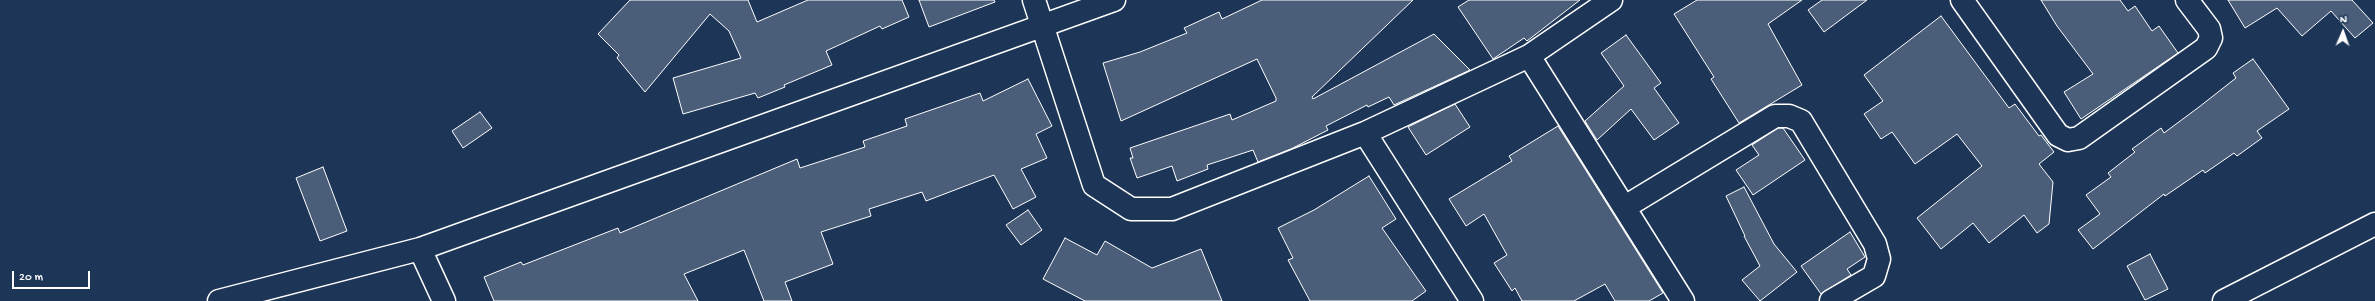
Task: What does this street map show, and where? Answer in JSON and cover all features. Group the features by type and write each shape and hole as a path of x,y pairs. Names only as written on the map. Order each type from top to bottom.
{"street":[{"path":"1034,0 1044,26 1094,185 1131,209 1172,209 1365,133 1529,56 1611,0"},
{"path":"219,301 420,249 1114,0"},
{"path":"1962,0 2058,135 2068,140 2079,138 2206,48 2210,38 2209,29 2188,0"},
{"path":"1529,56 1683,301"},
{"path":"1625,207 1775,116 1789,116 1801,121 1875,244 1879,258 1874,276 1831,301"},
{"path":"1365,133 1472,301"},
{"path":"2224,301 2375,224"},
{"path":"420,249 444,301"}],"building":[{"path":"630,0 748,0 757,22 808,0 902,0 909,17 882,29 880,26 826,51 832,65 784,85 785,87 758,98 755,93 683,114 673,78 741,58 729,31 710,14 645,92 617,58 619,55 598,34"},
{"path":"919,0 994,0 995,2 929,27"},
{"path":"1262,0 1413,0 1312,97 1313,99 1434,34 1470,70 1394,105 1389,97 1368,107 1367,105 1326,126 1328,130 1291,149 1258,162 1253,150 1207,165 1208,169 1177,181 1172,166 1137,178 1130,158 1133,158 1130,148 1230,114 1232,120 1276,101 1276,98 1257,59 1121,121 1103,63 1140,52 1187,33 1184,28 1219,12 1222,19"},
{"path":"1469,0 1580,0 1527,41 1524,38 1493,59 1458,7"},
{"path":"1697,0 1802,0 1768,24 1802,85 1739,123 1711,79 1714,77 1674,14"},
{"path":"1822,0 1867,0 1824,32 1808,10"},
{"path":"2041,0 2120,0 2128,11 2135,6 2152,31 2159,26 2178,53 2081,119 2064,92 2093,74 2057,26"},
{"path":"2228,0 2352,0 2373,23 2355,38 2331,11 2302,36 2277,8 2245,28"},
{"path":"1941,16 2009,108 2015,104 2039,136 2041,135 2054,152 2039,164 2053,182 2049,224 2037,233 2024,215 1989,243 1973,223 1941,249 1917,218 1982,166 1957,134 1915,164 1892,132 1881,139 1864,114 1883,101 1864,75"},
{"path":"1626,35 1661,83 1654,88 1679,123 1654,140 1631,109 1597,140 1585,121 1624,86 1601,53"},
{"path":"2253,59 2289,109 2257,131 2262,138 2237,156 2234,153 2205,173 2203,170 2165,196 2164,194 2093,249 2078,230 2100,214 2086,195 2111,177 2108,173 2135,152 2132,149 2161,128 2164,133 2199,107 2236,78 2233,73"},
{"path":"1028,79 1052,126 1036,134 1047,158 1021,169 1036,197 1013,209 994,175 926,201 922,192 869,209 871,216 821,232 833,264 785,282 792,301 764,301 744,250 684,274 698,301 494,301 484,277 521,262 523,265 618,228 620,233 797,159 800,168 865,147 863,141 907,126 905,119 980,93 983,101"},
{"path":"1455,104 1470,127 1426,155 1408,127"},
{"path":"480,112 492,128 463,148 452,131"},
{"path":"1558,126 1663,293 1649,301 1615,301 1605,284 1574,301 1522,301 1515,288 1512,291 1494,263 1507,255 1484,214 1466,226 1449,199 1512,161 1509,156"},
{"path":"1778,128 1783,128 1805,160 1753,195 1736,170 1759,155 1752,145"},
{"path":"323,167 347,231 320,241 296,178"},
{"path":"1369,176 1396,219 1382,228 1426,291 1412,301 1310,301 1288,260 1293,258 1278,228 1314,210"},
{"path":"1744,187 1774,244 1797,272 1760,301 1742,280 1760,266 1744,236 1726,196"},
{"path":"1028,210 1042,230 1021,245 1006,225"},
{"path":"1850,232 1865,257 1847,269 1851,275 1821,294 1801,266"},
{"path":"1065,238 1097,255 1105,241 1152,268 1201,249 1222,301 1085,301 1043,279"},
{"path":"2150,254 2168,289 2145,300 2127,266"}]}
